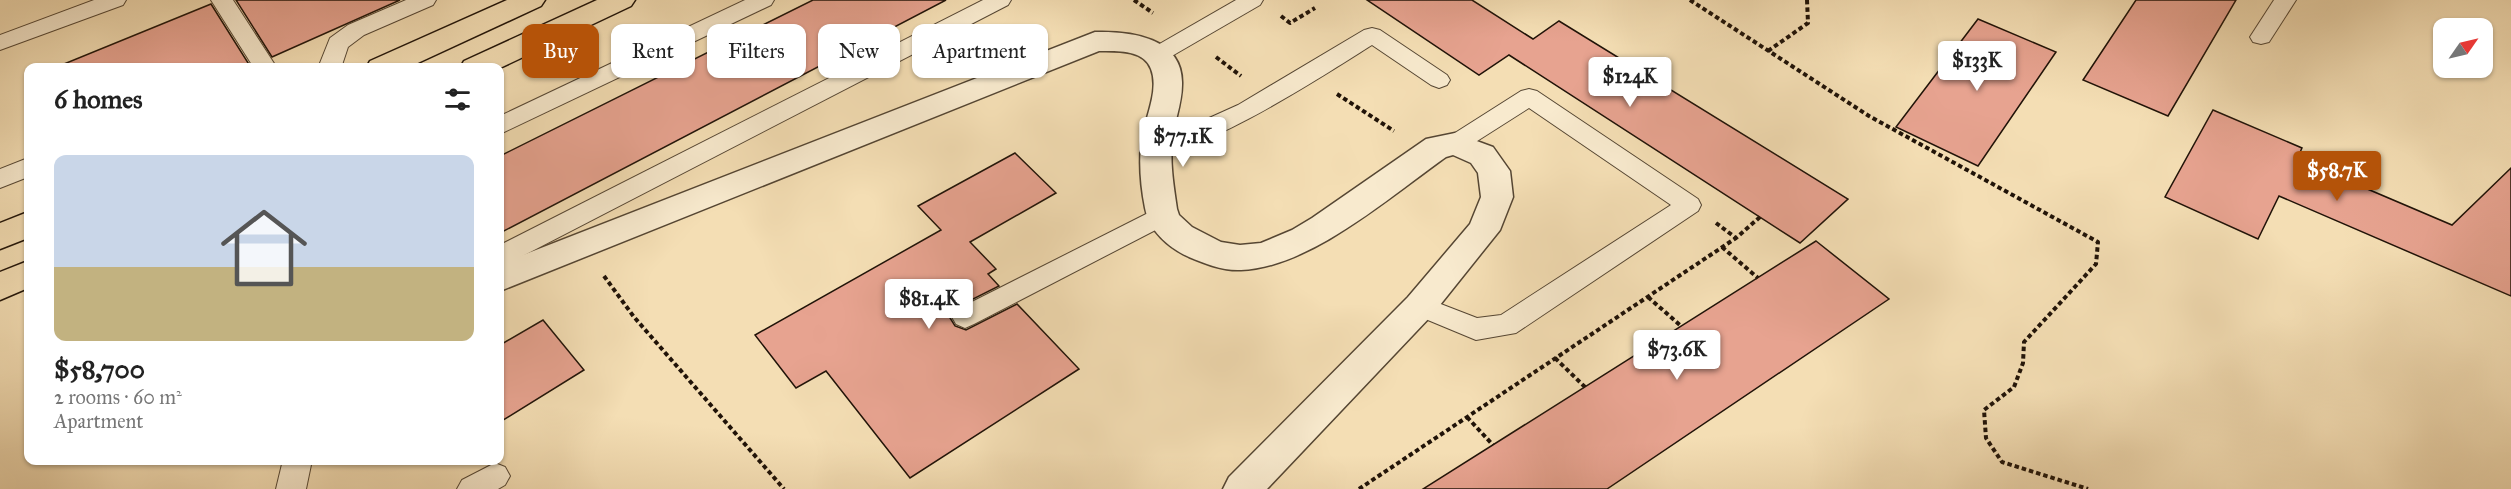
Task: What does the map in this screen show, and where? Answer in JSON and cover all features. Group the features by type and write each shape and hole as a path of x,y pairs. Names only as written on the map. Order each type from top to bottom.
{"main road":[{"path":"391,63 531,0"},
{"path":"485,63 621,0"},
{"path":"0,237 24,226"},
{"path":"0,288 24,276"}],"street":[{"path":"504,276 1095,42 1122,41 1144,46 1157,55 1167,71 1167,84 1156,146 1162,215 1180,237 1211,255 1238,258 1276,253 1311,236 1442,148 1482,155 1494,171 1497,197 1484,230 1420,306 1242,489"}],"lane":[{"path":"0,44 115,0"},
{"path":"222,0 263,63"},
{"path":"331,63 338,43 356,30 425,0"},
{"path":"504,124 763,0"},
{"path":"504,254 1000,0"},
{"path":"1157,55 1252,0"},
{"path":"2261,37 2285,0"},
{"path":"1156,146 1195,134 1246,111 1372,35 1438,80"},
{"path":"1420,306 1476,329 1507,325 1689,205 1529,97 1442,148"},
{"path":"0,179 24,169"},
{"path":"965,317 1162,215"},
{"path":"291,489 297,465"}],"path":[{"path":"1690,0 1869,116 2098,242 2096,264 2024,342 2023,363 2014,387 1984,410 1986,438 2002,462 2088,489"},
{"path":"1768,51 1808,23 1807,0"},
{"path":"1189,37 1269,96"},
{"path":"1307,74 1442,148"},
{"path":"1689,205 1736,237"},
{"path":"1363,488 1722,247 1760,217"},
{"path":"582,246 634,317 784,489"},
{"path":"1722,247 1758,278"},
{"path":"1648,297 1681,326"},
{"path":"1555,358 1585,387"},
{"path":"1467,417 1493,445"}],"building":[{"path":"236,0 400,0 272,57"},
{"path":"813,0 946,0 900,24 818,24 818,67 806,73 806,24 765,24"},
{"path":"1367,0 1472,0 1533,39 1559,21 1848,199 1800,243 1509,55 1479,75"},
{"path":"2136,0 2236,0 2168,116 2083,80"},
{"path":"211,4 248,63 66,63"},
{"path":"1978,19 2056,52 1978,166 1896,127"},
{"path":"707,53 707,78 797,78 504,231 504,154 656,78 695,78 695,59"},
{"path":"2213,110 2302,148 2297,159 2452,225 2511,168 2511,296 2279,196 2258,239 2165,197"},
{"path":"1015,153 1056,193 970,242 996,269 988,274 999,286 955,308 950,318 955,326 966,330 1017,304 1079,369 910,478 826,371 796,388 755,335 941,230 918,206"},
{"path":"1816,241 1889,299 1607,489 1423,489"},
{"path":"543,320 584,370 504,420 504,343"}]}
